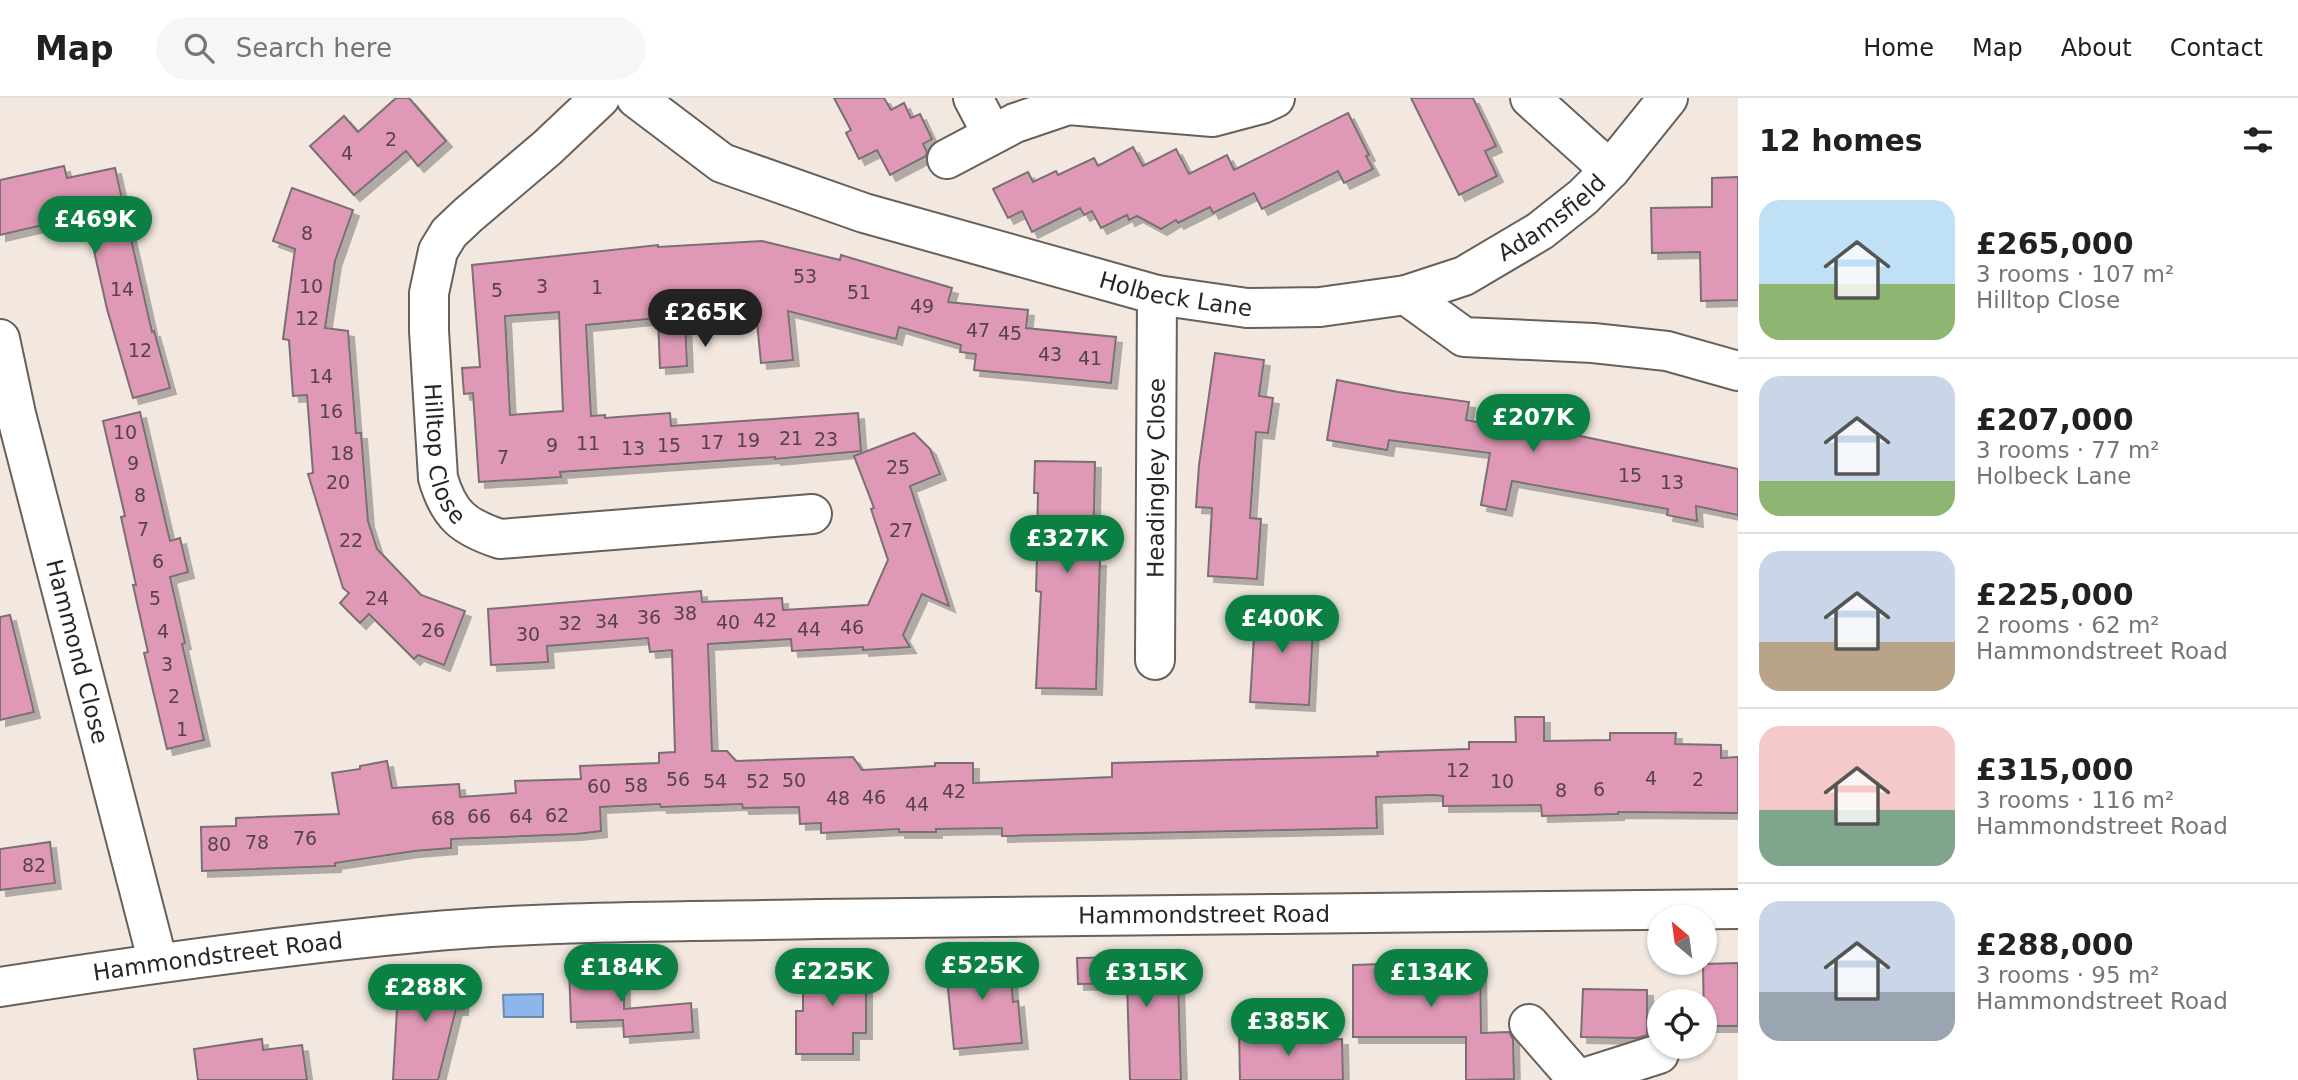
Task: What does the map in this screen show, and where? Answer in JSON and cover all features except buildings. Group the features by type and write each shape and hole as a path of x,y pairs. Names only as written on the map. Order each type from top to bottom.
{"street":[{"name":"Hilltop Close","path":"600,98 547,148 468,215 449,233 438,251 429,293 429,331 438,478 444,499 461,521 500,540 812,514"},
{"name":"Holbeck Lane","path":"636,98 722,163 864,213 1157,295 1247,308 1320,307 1406,296"},
{"path":"973,98 992,134"},
{"path":"947,159 1015,123 1068,105 1213,117 1275,98"},
{"path":"1530,98 1610,170"},
{"name":"Adamsfield","path":"1406,296 1464,276 1540,231 1583,197 1610,170 1668,98"},
{"name":"Headingley Close","path":"1155,660 1157,295"},
{"path":"1406,296 1464,337 1593,343 1667,351 1738,371"},
{"name":"Hammond Close","path":"0,340 16,414 158,963"},
{"name":"Hammondstreet Road","path":"0,987 158,963 427,932 544,925 893,918 1486,914 1738,909"},
{"path":"1529,1024 1577,1080 1647,1058"}],"water":[{"path":"543,994 543,1017 504,1017 503,995"}]}
